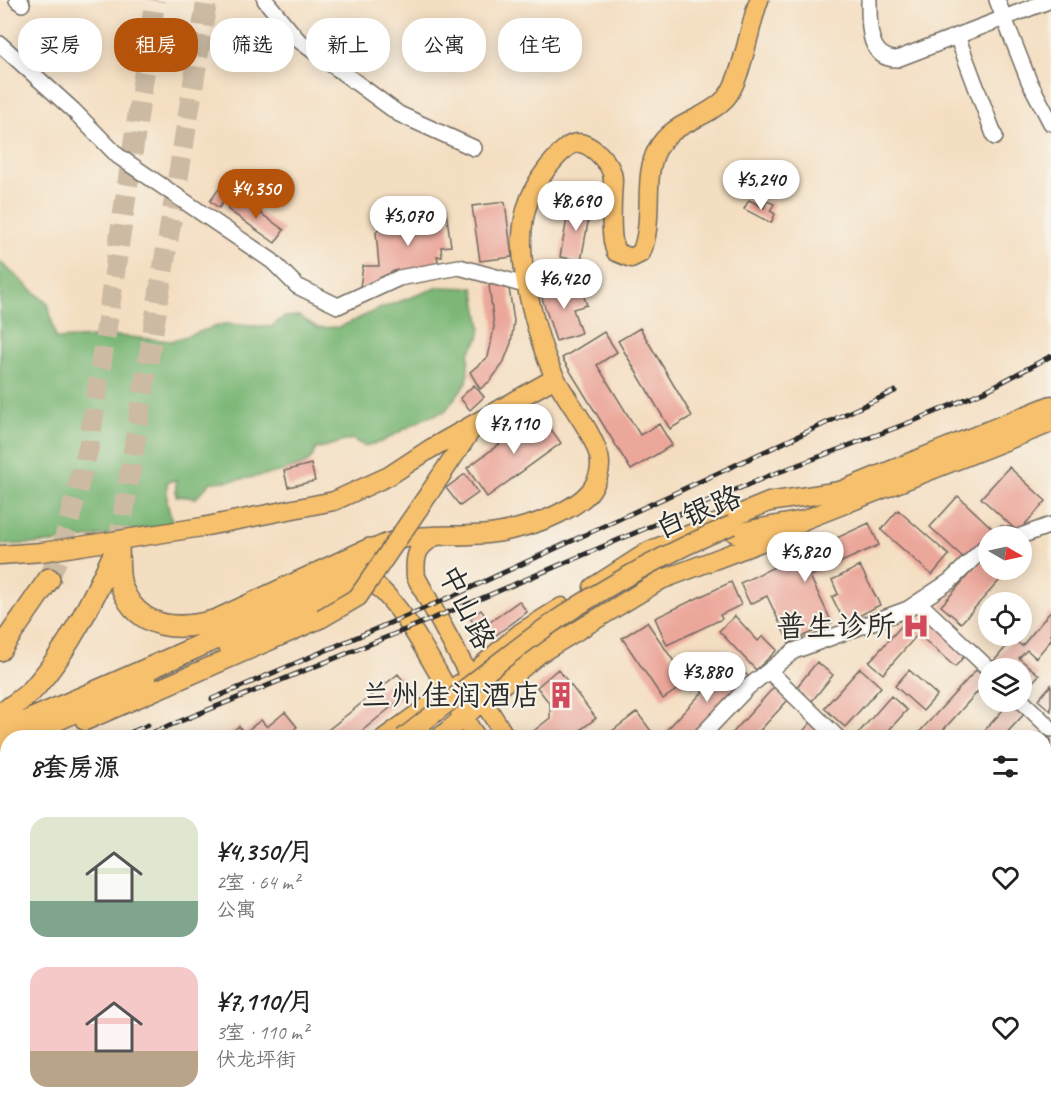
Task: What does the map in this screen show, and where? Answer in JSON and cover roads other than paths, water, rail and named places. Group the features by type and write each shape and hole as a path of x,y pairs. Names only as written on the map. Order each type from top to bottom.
{"highway":[{"path":"0,715 35,687 65,647 91,603 118,546 122,587 137,610 154,623 191,628 217,620 370,549"},
{"path":"7,730 208,642 324,585 347,577 368,576"},
{"path":"0,650 49,579"}],"main road":[{"path":"38,730 354,587 368,576 355,568 355,562 370,549 406,537 501,532 530,524 572,507 591,491 600,471 599,456 555,378 525,285 522,247 525,209 537,179 566,146 575,143 591,147 609,165 613,176 614,213 611,241 616,252 631,258 641,254 648,237 655,154 661,142 678,126 716,107 730,93 759,5"},
{"path":"0,555 42,552 202,527 334,501 389,476 476,422 555,378"},
{"name":"白银路","path":"413,730 562,616 606,588 680,547 840,491 1051,405"},
{"path":"59,730 132,703 322,618 358,597 476,422"},
{"name":"白银路","path":"431,730 567,624 611,596 733,529 804,520 1051,423"},
{"path":"395,730 469,676 520,633 649,551 769,502 840,491"},
{"path":"448,730 538,654 661,580 780,535 804,520"},
{"name":"中山路","path":"436,536 422,543 417,554 416,577 501,730"},
{"name":"中山路","path":"368,576 399,612 449,690 471,730"}],"street":[{"path":"265,0 297,39 399,114 474,148"},
{"path":"869,0 875,50 882,57 897,58 1051,0"},
{"path":"997,0 1029,81 1051,123"},
{"path":"957,36 995,137"},
{"path":"0,44 73,110 118,156 272,261 297,286 338,306 399,278 459,267 525,285"},
{"path":"1032,532 1051,525"},
{"path":"707,730 748,687 794,651 908,609 950,581 978,554"},
{"path":"919,603 978,659"},
{"path":"769,671 830,730"},
{"path":"1032,710 1051,729"}],"tunnel":[{"path":"49,579 63,544 89,445 155,0"},
{"path":"118,546 207,0"}],"railway":[{"path":"159,730 461,607 766,477 916,420 987,390 1051,356"},
{"path":"212,699 453,596 895,391"},
{"path":"136,730 148,725"}],"place":[{"name":"普生诊所","path":"916,626"},
{"name":"兰州佳润酒店","path":"561,695"}]}
